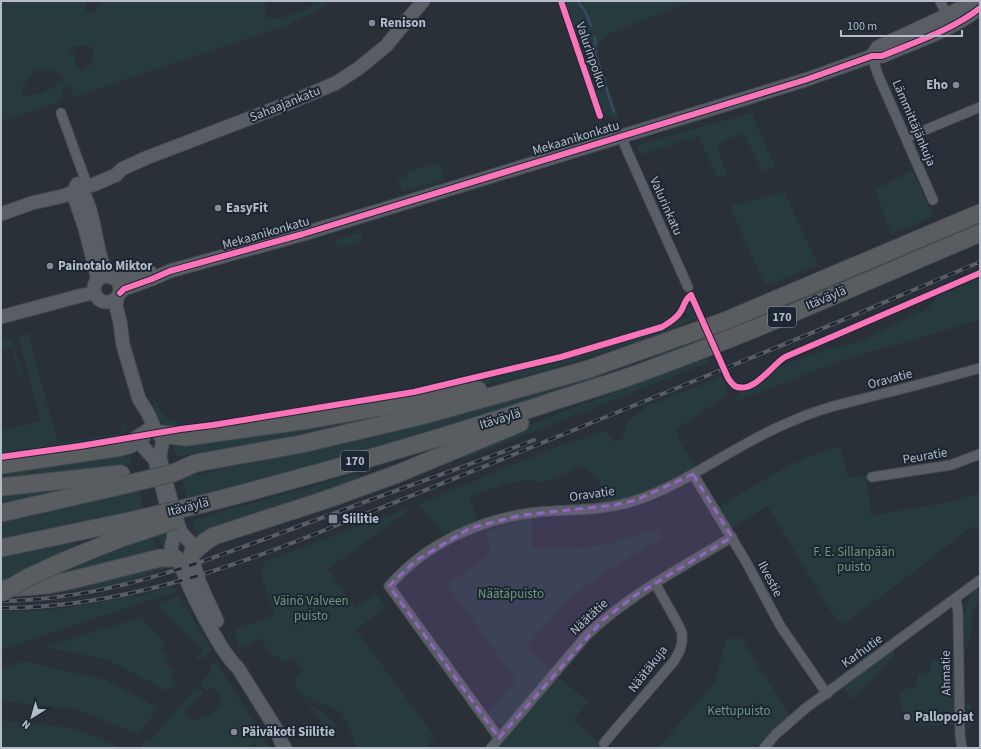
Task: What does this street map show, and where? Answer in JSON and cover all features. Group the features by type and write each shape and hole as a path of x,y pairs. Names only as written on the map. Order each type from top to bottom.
{"highway":[{"name":"Itäväylä","path":"122,480 174,473 196,463 301,444 412,418 586,370 725,321 980,213"},
{"name":"Itäväylä","path":"135,526 167,522 251,491 422,442 581,393 645,371 726,340 980,233"},
{"path":"1,465 121,447 152,439 186,437 308,420 486,389 529,379 586,370"},
{"path":"1,589 47,585 72,580 183,551 214,536 313,504 397,474 543,413 581,393"},
{"path":"1,487 122,480"},
{"path":"1,513 122,480"},
{"path":"1,548 135,526"},
{"path":"1,593 29,577 120,538 135,526"}],"street":[{"name":"Sahaajankatu","path":"1,214 32,203 50,193 79,186 113,168 122,169 168,149 290,103 341,81 360,68 386,46 423,1"},
{"path":"940,1 953,12"},
{"name":"Mekaanikonkatu","path":"118,296 124,289 170,271 303,234 805,80 872,56 882,56 972,1"},
{"name":"Mekaanikonkatu","path":"953,12 980,8"},
{"name":"Lämmittäjänkuja","path":"872,56 878,74 933,200"},
{"path":"906,138 980,107"},
{"path":"61,113 79,186 88,205 107,278 119,284 116,306 123,345"},
{"name":"Valurinkatu","path":"622,135 625,146 688,287"},
{"name":"Mekaanikonkatu","path":"107,278 123,279 151,272 170,271"},
{"path":"107,278 95,284 98,297 105,305 123,345 140,399 140,416 152,439 155,460 174,534 200,584 209,606 236,656 238,668 278,732 280,740 285,748"},
{"path":"1,317 79,296 98,297 110,302 118,296"},
{"name":"Oravatie","path":"499,738 389,586 400,573 415,561 446,540 470,528 508,517 522,514 591,509 636,500 671,485 749,442 818,410 980,368"},
{"name":"Peuratie","path":"872,477 951,465 980,454"},
{"name":"Ilvestie","path":"693,474 732,537 781,627 827,694"},
{"name":"Näätätie","path":"491,748 587,635 621,606 655,583 732,537"},
{"name":"Karhutie","path":"764,748 776,734 806,708 980,580"},
{"name":"Näätäkuja","path":"604,742 665,672 680,650 682,634 655,583"},
{"name":"Ahmatie","path":"956,598 958,613 960,735 962,748"},
{"path":"278,732 285,736 292,748"}],"highlighted area":[{"path":"693,474 732,537 636,595 603,620 499,738 389,586 415,561 470,528 522,515 615,505 636,500"}],"green space":[{"path":"1,1 88,1 85,11 93,13 100,1 265,1 265,17 280,19 308,9 315,1 328,1 322,8 287,25 73,97 70,93 73,91 70,85 62,91 61,101 1,121","holes":["82,45 94,48 90,66 81,71 75,62 74,53 68,48","52,69 65,79 57,82 54,87 41,93 25,97 20,90 35,70"]},
{"path":"562,1 692,1 608,34 598,45 599,57 619,120 601,112"},
{"path":"752,113 775,167 763,172 743,132 717,144 727,176 718,179 698,136 640,155 637,147 640,145"},
{"path":"439,162 444,179 402,192 398,179 408,176 407,172"},
{"path":"912,171 934,216 891,235 875,189"},
{"path":"784,192 818,265 765,286 730,206"},
{"path":"360,233 363,241 338,248 335,240"},
{"path":"917,246 921,252 654,362 651,354"},
{"path":"980,278 980,320 846,359 737,401 735,399 742,390 753,389 777,367 829,349 858,342 927,309 938,296"},
{"path":"691,307 697,318 662,334 538,373 465,389 338,410 203,428 176,430 169,428 159,420 152,398 165,417 182,424 203,425 242,421 335,406 502,369 583,348 688,317 684,309"},
{"path":"28,333 58,443 123,433 122,427 127,425 123,434 114,439 1,461 1,431 41,421 18,336"},
{"path":"12,338 22,374 20,380 12,347 1,349 1,341"},
{"path":"708,359 710,362 462,460 459,453 546,418 696,362"},
{"path":"599,371 602,380 425,436 188,500 182,478 393,429"},
{"path":"721,375 728,390 724,398 677,429 677,436 696,468 658,489 629,498 598,504 603,492 599,482 591,472 578,465 567,473 542,483 529,480 502,484 501,486 469,497 478,520 445,536 419,504 551,449 606,431 614,442 622,439 627,422 649,405 698,386"},
{"path":"413,409 273,440 176,457 172,440"},
{"name":"F. E. Sillanpään puisto","path":"840,446 848,478 866,475 871,516 953,501 978,493 980,495 980,533 972,526 922,566 842,625 829,609 768,506 731,528 718,507 762,481 808,457"},
{"path":"128,449 132,464 72,473 1,480 1,469"},
{"path":"359,473 356,484 198,540 193,520"},
{"path":"53,489 59,494 1,508 1,494"},
{"path":"139,490 144,511 1,542 1,521"},
{"name":"Väinö Valveen puisto","path":"417,505 328,569 355,608 376,594 386,607 356,630 435,737 425,748 358,748 341,712 300,694 294,680 303,671 294,657 283,663 277,655 272,657 260,638 246,647 239,647 234,630 275,615 261,575 265,561"},
{"name":"Näätäpuisto","path":"532,517 532,549 575,549 609,544 658,529 662,538 608,570 574,594 525,648 552,671 507,722 501,724 493,721 487,713 516,680 447,585 491,553 486,532"},
{"path":"169,528 170,533 164,552 157,532"},
{"path":"152,533 158,555 26,584"},
{"path":"61,543 62,545 75,543 78,551 1,585 1,554"},
{"path":"162,564 166,569 112,586 15,597 17,592"},
{"path":"980,585 980,601 972,613 973,623 967,647 965,647 964,622 966,606 969,599"},
{"path":"172,586 177,591 1,650 1,611 51,609 84,605 134,595 135,597"},
{"path":"179,596 212,650 204,659 201,657 198,660 196,658 203,650 157,604"},
{"path":"141,617 166,643 161,649 170,657 165,662 174,671 170,676 177,683 168,691 107,660 46,647"},
{"name":"Kettupuisto","path":"741,638 790,716 771,731 756,748 658,748 715,682 726,639"},
{"path":"893,650 895,651 894,656 853,700 843,686"},
{"path":"950,658 951,671 955,670 956,725 918,726 917,722 903,724 909,719 909,716 902,709 900,694 906,688 914,689 920,673 931,673 930,660"},
{"path":"216,661 270,748 257,748 254,743 246,748 140,748 144,741 154,737 197,686 203,693 186,710 186,715 193,720 210,715 219,709 221,699 217,691 212,687 206,690 200,683 212,671 209,666"},
{"path":"21,662 28,662 106,680 158,708 142,730 136,733 76,709 1,701 1,669"},
{"path":"557,676 589,702 573,720 600,743 616,725 622,729 607,748 495,748"},
{"path":"304,700 329,717 335,726 335,730 328,733 313,710"},
{"path":"966,703 971,703 971,729 967,729"},
{"path":"1,720 73,728 122,748 1,748"}],"waterway":[{"path":"577,1 585,11 591,26"},
{"path":"595,38 595,54 614,112"}],"railway":[{"path":"1,608 45,606 89,601 132,593 216,570 258,556 404,499 689,383 980,262"},
{"path":"1,601 42,599 83,593 122,585 162,574 239,549 534,440"}],"cycle path":[{"name":"Valurinpolku","path":"561,1 600,116"},
{"path":"120,293 124,289 170,271 303,234 805,80 872,56 882,56 958,23 980,8"},
{"path":"1,457 80,446 414,392 561,357 662,327 677,316 686,300 691,295 728,378 737,387 750,386 757,382 785,357 980,273"}],"place":[{"name":"Renison","path":"372,23"},
{"name":"Eho","path":"956,85"},
{"name":"EasyFit","path":"218,208"},
{"name":"Painotalo Miktor","path":"50,266"},
{"name":"Siilitie","path":"333,519"},
{"name":"Pallopojat","path":"907,717"},
{"name":"Päiväkoti Siilitie","path":"234,732"}]}
